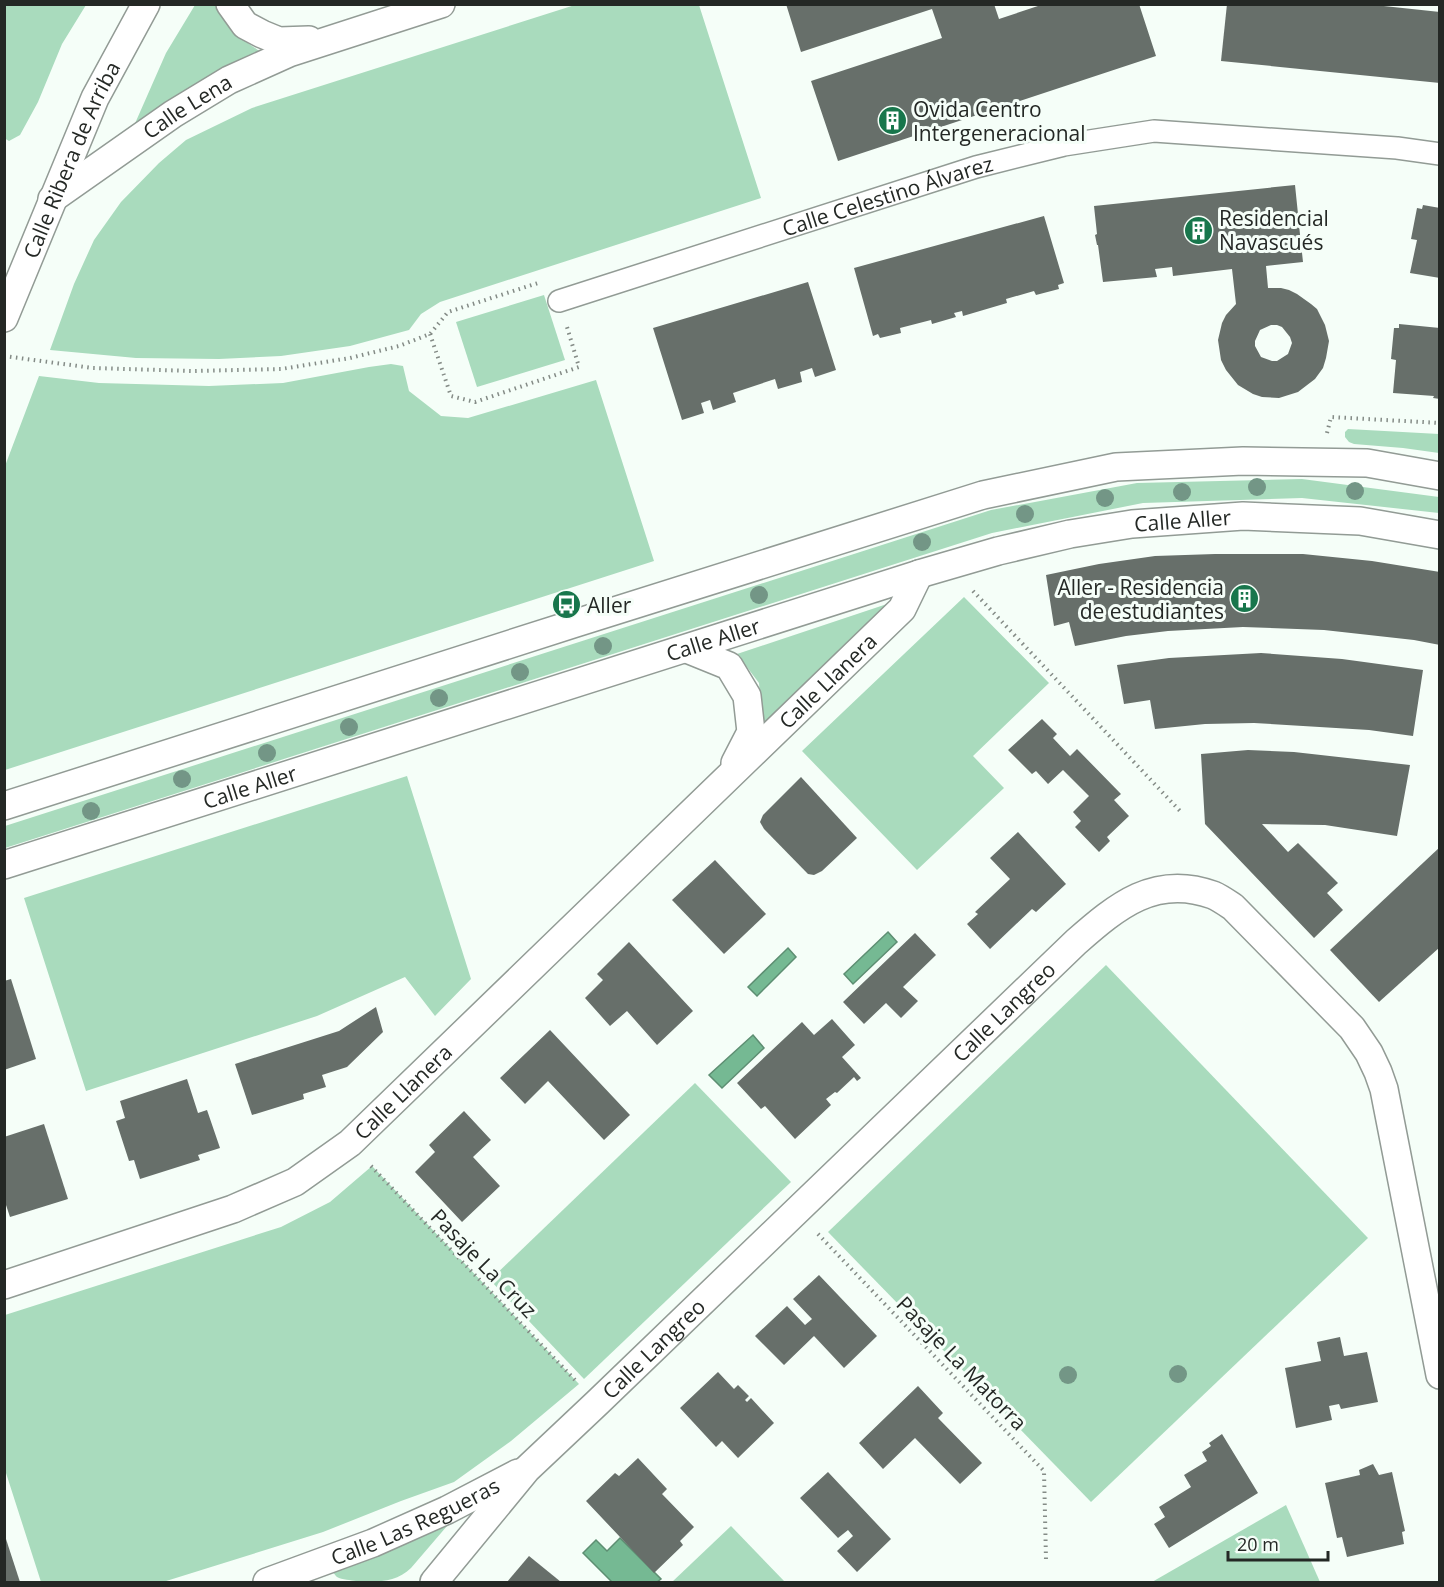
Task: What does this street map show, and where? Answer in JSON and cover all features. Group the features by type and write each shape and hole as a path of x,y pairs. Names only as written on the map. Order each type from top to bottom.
{"street":[{"name":"Calle Ribera de Arriba","path":"8,311 95,98 146,4"},
{"name":"Calle Lena","path":"230,4 245,25 279,41 334,39"},
{"name":"Calle Lena","path":"52,199 173,114 229,80 289,54 441,4"},
{"name":"Calle Celestino Álvarez","path":"559,301 976,166 1064,145 1154,131 1397,148 1440,154"},
{"path":"4,274 8,311"},
{"path":"4,806 983,495 1116,467 1243,461 1367,464 1440,476"},
{"name":"Calle Aller","path":"4,865 919,574 998,551 1070,534 1132,524 1243,516 1360,521 1440,535"},
{"name":"Calle Llanera","path":"4,1285 234,1209 295,1182 350,1143 902,609 919,574"},
{"name":"Calle Llanera","path":"687,648 729,666 747,696 751,732 726,780"},
{"name":"Calle Langreo","path":"434,1582 527,1469 1067,950 1103,918 1122,905 1162,889 1196,891 1214,896 1233,907 1353,1028 1369,1053 1384,1089 1440,1375"},
{"name":"Calle Las Regueras","path":"267,1582 373,1543 447,1510 527,1469"}],"path":[{"path":"4,356 93,368 193,371 281,369 351,358 399,346 430,334 448,312 551,279 579,367 475,402 451,396 430,334"},
{"path":"1321,463 1330,417 1440,423"},
{"path":"968,585 1180,811"},
{"name":"Pasaje La Cruz","path":"350,1143 597,1403"},
{"name":"Pasaje La Matorra","path":"797,1211 1044,1471 1046,1560"}],"shaded area":[{"path":"578,4 699,5 761,198 440,302 421,314 409,330 350,346 281,356 219,359 136,358 50,350 74,284 94,240 121,202 159,163 186,140 252,108"},
{"path":"4,5 86,5 62,44 38,102 20,135 9,141 4,138"},
{"path":"195,5 215,5 232,32 265,55 133,128 166,53"},
{"path":"544,295 565,360 477,387 456,322"},
{"path":"391,364 403,366 409,391 441,416 468,418 596,380 654,561 5,770 5,466 39,376 99,383 209,386 283,383"},
{"path":"1348,429 1439,434 1439,453 1354,444 1345,437"},
{"path":"1302,479 1439,497 1439,513 1302,498 1143,503 992,533 5,848 5,826 991,510 1137,483"},
{"path":"964,597 1049,683 973,756 1004,788 917,870 802,751"},
{"path":"887,604 763,729 759,683 737,654"},
{"path":"407,776 471,979 435,1016 405,977 317,1016 86,1091 24,898"},
{"path":"888,932 897,942 853,984 844,974"},
{"path":"788,948 796,957 757,996 748,987"},
{"path":"1106,965 1368,1238 1091,1502 828,1232"},
{"path":"753,1035 764,1048 722,1088 709,1075"},
{"path":"695,1083 791,1182 584,1379 490,1280"},
{"path":"372,1166 579,1384 511,1441 454,1482 323,1532 163,1582 41,1582 5,1473 5,1315 281,1227 330,1202"},
{"path":"1286,1505 1320,1582 1152,1582"},
{"path":"442,1523 447,1526 411,1568 392,1579 356,1581 339,1578 330,1570"},
{"path":"731,1526 785,1582 672,1582"},
{"path":"620,1538 661,1579 657,1582 612,1582 583,1553 596,1540 607,1551"}],"building":[{"name":"Ovida Centro Intergeneracional","path":"786,4 994,4 999,19 1044,4 1139,4 1156,56 838,161 811,81 942,38 932,9 801,52"},
{"path":"1227,4 1365,4 1440,12 1440,83 1221,61"},
{"name":"Residencial Navascués","path":"1295,185 1298,214 1301,214 1302,225 1299,225 1303,262 1266,266 1268,288 1289,290 1317,309 1325,325 1329,341 1323,368 1315,379 1298,392 1279,398 1262,397 1238,385 1226,370 1221,360 1218,340 1226,315 1236,304 1232,269 1173,276 1172,267 1155,269 1157,277 1103,282 1095,235 1097,234 1094,206","holes":["1277,325 1282,327 1292,343 1288,354 1277,361 1272,361 1261,357 1255,341 1260,330"]},
{"path":"1423,205 1440,208 1440,278 1410,273 1417,240 1411,239 1417,208 1422,209"},
{"path":"1044,216 1064,283 1058,285 1059,289 1036,295 1034,291 1006,299 1007,303 963,316 962,311 954,313 956,317 932,324 931,320 900,328 901,333 880,338 878,334 873,336 854,268"},
{"path":"808,282 836,370 815,377 812,368 800,372 802,382 778,389 775,379 733,393 736,402 713,410 710,400 701,403 704,413 682,420 653,328"},
{"path":"1399,324 1440,328 1440,399 1433,398 1434,396 1393,393 1396,360 1391,359 1394,328 1399,328"},
{"name":"Aller - Residencia de estudiantes","path":"1303,554 1372,561 1440,572 1440,645 1324,630 1243,627 1168,631 1075,646 1069,622 1054,626 1046,575 1155,556"},
{"name":"Aller - Residencia de estudiantes","path":"1261,653 1342,659 1423,670 1413,736 1369,730 1254,723 1205,724 1155,729 1150,700 1124,704 1117,665 1169,658"},
{"path":"1042,719 1057,734 1053,738 1070,756 1077,749 1121,794 1114,800 1129,816 1107,837 1110,841 1099,852 1075,827 1081,821 1073,812 1089,796 1063,770 1048,784 1036,771 1032,774 1008,750"},
{"path":"1248,750 1294,752 1410,765 1397,836 1325,825 1262,824 1288,852 1298,843 1338,883 1327,893 1343,910 1314,938 1205,824 1201,754"},
{"path":"801,777 857,838 822,871 814,875 808,874 764,829 760,822 763,815"},
{"path":"1018,832 1066,884 1036,912 1032,909 990,949 967,924 978,914 975,912 1010,879 990,858"},
{"path":"1440,847 1440,947 1379,1002 1330,950"},
{"path":"715,860 766,914 724,954 672,900"},
{"path":"915,933 936,955 903,987 918,1001 901,1018 886,1003 864,1024 843,1002"},
{"path":"629,942 693,1011 657,1045 627,1011 610,1026 585,998 603,980 597,974"},
{"path":"11,979 36,1059 4,1070 4,981"},
{"path":"376,1007 383,1032 347,1067 322,1075 326,1087 303,1094 304,1099 252,1115 235,1064 339,1031"},
{"path":"832,1019 855,1045 842,1057 861,1078 857,1081 854,1077 837,1093 835,1092 826,1099 831,1105 795,1139 765,1106 761,1109 737,1083 802,1022 814,1035"},
{"path":"550,1030 630,1115 604,1140 548,1081 525,1104 500,1078"},
{"path":"187,1079 198,1113 207,1110 220,1148 198,1155 200,1160 140,1179 134,1160 129,1161 116,1121 125,1118 120,1101"},
{"path":"464,1111 491,1140 473,1157 500,1186 462,1222 415,1172 435,1152 429,1145"},
{"path":"44,1124 68,1199 10,1217 4,1199 4,1137"},
{"path":"819,1275 877,1336 844,1368 814,1336 784,1365 755,1336 787,1306 805,1325 812,1319 793,1299"},
{"path":"1340,1337 1344,1356 1367,1352 1378,1402 1341,1409 1339,1404 1329,1406 1332,1420 1296,1428 1285,1368 1321,1361 1317,1342"},
{"path":"718,1372 734,1389 738,1385 749,1396 745,1400 747,1402 751,1398 774,1423 738,1458 722,1441 716,1447 680,1408"},
{"path":"918,1386 943,1413 938,1418 982,1463 960,1484 915,1438 883,1469 859,1443"},
{"path":"1222,1434 1258,1493 1169,1548 1154,1524 1165,1517 1159,1507 1191,1487 1184,1475 1207,1461 1202,1452 1211,1446 1209,1443"},
{"path":"638,1458 667,1489 662,1494 694,1527 680,1541 683,1545 654,1573 586,1501 615,1473 619,1476"},
{"path":"1373,1464 1379,1475 1392,1472 1405,1531 1402,1532 1404,1544 1347,1557 1342,1537 1337,1538 1325,1483 1360,1475 1359,1470"},
{"path":"828,1472 891,1539 857,1572 837,1551 853,1536 848,1530 838,1538 800,1498"},
{"path":"5,1536 20,1582 5,1582"},
{"path":"529,1556 561,1582 507,1582"}],"place":[{"name":"Ovida Centro Intergeneracional","path":"892,121"},
{"name":"Residencial Navascués","path":"1198,230"},
{"name":"Aller - Residencia de estudiantes","path":"1245,599"},
{"name":"Aller","path":"566,605"}]}
